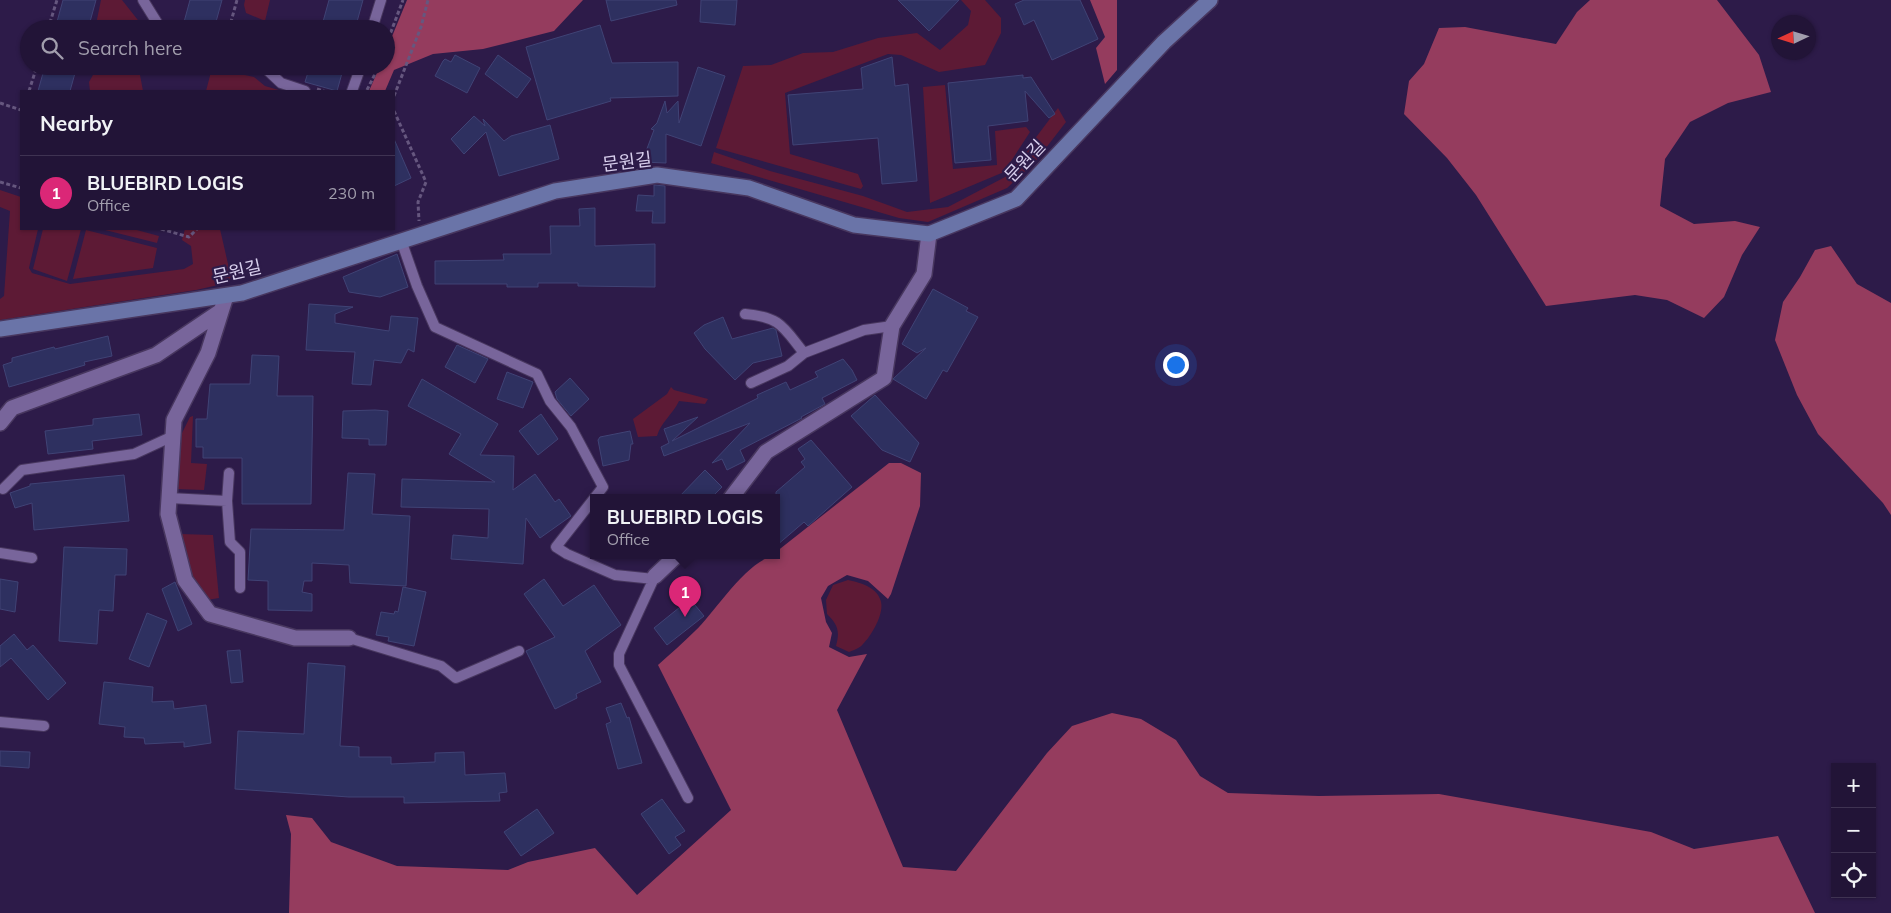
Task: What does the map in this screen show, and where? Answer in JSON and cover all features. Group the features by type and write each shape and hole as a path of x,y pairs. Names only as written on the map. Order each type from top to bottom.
{"street":[{"name":"문원길","path":"0,329 242,293 555,191 657,175 749,188 854,225 929,234 1016,199 1164,42 1210,0"},
{"path":"734,494 766,452 884,378 892,326 924,274 929,234"},
{"path":"226,296 208,353 174,420 168,514 185,580 210,614 295,638 349,638"},
{"path":"0,423 12,408 156,355 221,311"},
{"path":"654,578 673,559"}],"lane":[{"path":"143,0 155,20"},
{"path":"375,20 381,0"},
{"path":"273,75 281,83 302,90"},
{"path":"352,90 358,75"},
{"path":"401,240 417,286 435,327 537,374 550,401 571,427 603,487 598,494"},
{"path":"745,314 766,316 783,326 804,354"},
{"path":"751,383 788,366 804,354 864,330 892,326"},
{"path":"3,489 22,470 134,454 173,436"},
{"path":"229,473 227,501 230,542 240,552 240,588"},
{"path":"169,498 227,501"},
{"path":"590,504 556,547 567,554 615,575 654,578 618,654 619,665 688,798"},
{"path":"0,553 32,558"},
{"path":"349,638 441,666 456,678 519,651"},
{"path":"0,722 44,726"}],"path":[{"path":"51,20 57,0"},
{"path":"231,20 237,0"},
{"path":"395,21 403,0"},
{"path":"395,93 421,27 428,0"},
{"path":"29,90 34,75"},
{"path":"367,90 375,75"},
{"path":"0,103 20,110"},
{"path":"395,114 426,182 418,202 419,234"},
{"path":"0,182 20,188"},
{"path":"164,230 189,237 197,230"}],"shaded area":[{"path":"101,0 122,0 138,20 97,20"},
{"path":"245,0 270,0 265,20 246,13"},
{"path":"407,0 583,0 554,31 483,49 433,54 395,70 395,29"},
{"path":"961,0 985,0 1001,18 1001,33 985,65 939,72 901,55 888,54 785,93 790,154 858,174 863,186 861,189 716,148 743,66 771,65 803,53 833,52 878,38 917,33 940,50 968,25 971,11"},
{"path":"1090,0 1117,0 1117,70 1105,84 1096,48 1105,37"},
{"path":"1590,0 1717,0 1759,55 1771,92 1728,103 1690,122 1665,159 1660,206 1694,224 1735,221 1760,227 1742,255 1724,297 1704,318 1667,300 1635,295 1546,306 1476,195 1447,158 1404,114 1409,81 1424,64 1439,28 1465,27 1556,44 1577,12"},
{"path":"93,75 140,75 143,90 90,90 89,82"},
{"path":"210,75 245,75 254,77 265,86 279,90 206,90"},
{"path":"376,75 392,75 385,90 369,90"},
{"path":"945,85 953,169 997,165 995,131 1026,127 1030,132 1004,172 930,203 923,87"},
{"path":"1058,108 1066,122 1035,162 1007,188 928,222 899,218 711,163 714,152 770,171 863,196 907,212 948,207 1007,176"},
{"path":"0,190 20,197 20,230 38,230 29,268 32,273 70,284 184,269 193,264 191,246 182,240 185,230 220,230 231,277 227,283 196,290 0,320 0,299 4,296 10,211 0,207"},
{"path":"43,230 81,230 67,281 33,269"},
{"path":"86,230 157,248 153,268 73,279"},
{"path":"105,230 137,230 159,236 157,243"},
{"path":"1831,246 1857,284 1891,303 1891,515 1883,503 1818,434 1797,395 1775,340 1783,302 1815,250"},
{"path":"671,387 674,390 708,399 705,404 679,401 661,426 657,436 638,437 633,419 667,394"},
{"path":"193,416 191,463 207,464 204,490 175,489 179,439 190,417"},
{"path":"889,463 901,463 921,473 920,506 888,599 868,581 847,575 828,586 821,598 826,622 832,633 829,647 849,657 867,654 837,710 903,867 956,871 1047,753 1072,726 1112,713 1141,719 1176,740 1200,776 1228,793 1319,796 1439,794 1651,832 1694,849 1778,836 1815,913 289,913 291,834 286,815 312,818 331,842 397,866 508,870 528,862 595,848 637,895 731,810 658,665 703,623 733,587 755,565 764,559 780,559 780,549"},
{"path":"180,534 213,535 219,598 207,600 187,576"},
{"path":"848,580 871,588 878,595 881,604 880,616 867,640 857,649 849,652 836,646 837,628 827,614 826,600 833,585"}],"building":[{"path":"63,0 96,0 90,20 57,20"},
{"path":"190,0 222,0 216,20 185,20"},
{"path":"329,0 363,0 357,20 323,20"},
{"path":"606,0 676,0 677,5 611,21"},
{"path":"701,0 737,0 735,25 700,22"},
{"path":"898,0 959,0 929,31"},
{"path":"1024,0 1080,0 1098,39 1052,60 1034,20 1024,25 1015,4"},
{"path":"600,25 612,63 678,62 678,96 610,98 611,101 547,120 526,47"},
{"path":"455,55 480,68 467,93 435,76 443,61 445,59 451,62"},
{"path":"498,55 531,79 517,98 485,74"},
{"path":"892,57 895,86 908,84 917,181 882,184 878,138 793,145 788,95 863,89 861,68"},
{"path":"698,67 725,76 701,146 666,134 666,163 642,162 654,130 651,129 657,123 665,101 667,113 678,101 679,123"},
{"path":"42,75 74,75 70,90 38,90"},
{"path":"307,75 341,75 337,90 305,82"},
{"path":"1023,75 1023,78 1031,77 1055,114 1049,118 1025,91 1028,121 988,126 991,160 955,163 948,83"},
{"path":"474,116 485,126 483,119 504,141 511,136 550,125 559,159 499,176 486,132 464,154 451,139"},
{"path":"395,141 411,178 395,186"},
{"path":"654,185 665,186 665,223 652,223 653,211 636,211 638,195 654,196"},
{"path":"595,208 595,246 655,244 655,287 578,286 578,283 538,283 538,287 507,287 507,284 435,284 435,261 504,260 503,254 551,254 550,226 580,226 579,209"},
{"path":"397,254 408,287 380,297 349,292 343,277"},
{"path":"933,289 968,308 966,311 978,317 947,372 943,370 926,399 893,379 926,348 917,353 902,344"},
{"path":"309,304 353,307 335,314 335,323 389,331 391,316 418,318 414,352 408,349 401,363 374,360 371,385 352,384 355,352 306,350"},
{"path":"723,317 732,339 773,328 776,330 782,356 753,363 735,380 705,349 694,333 704,325"},
{"path":"108,336 112,356 84,362 85,365 9,387 3,365 12,362 12,358"},
{"path":"457,345 488,359 475,383 445,367"},
{"path":"252,355 279,356 277,396 313,396 311,504 242,504 242,458 203,458 203,447 196,447 196,419 207,419 210,384 250,384"},
{"path":"843,359 857,380 822,398 825,404 802,418 740,450 745,461 727,470 722,459 712,463 750,423 664,456 661,447 669,443 664,429 698,417 672,441 758,398 757,395 786,382 790,390 818,377 815,372"},
{"path":"507,372 533,382 523,408 497,399"},
{"path":"570,378 589,399 571,416 557,399 555,392"},
{"path":"422,379 498,424 480,455 514,456 513,490 535,474 555,502 559,499 571,516 540,538 526,518 523,564 451,559 453,535 488,538 489,509 401,507 402,479 495,482 449,454 461,434 408,406"},
{"path":"875,395 919,443 910,462 882,450 851,416"},
{"path":"343,411 388,411 386,445 369,445 369,439 342,438"},
{"path":"139,414 142,435 92,441 93,449 48,454 45,431 93,425 93,419"},
{"path":"541,414 558,439 538,455 519,431"},
{"path":"630,431 633,444 631,444 629,460 603,466 598,440 600,437"},
{"path":"811,440 852,487 808,526 804,522 780,543 780,494 776,494 776,492 805,467 801,462 805,459 798,449"},
{"path":"705,470 722,487 715,494 682,494"},
{"path":"348,473 375,474 372,514 410,516 406,586 350,583 349,565 312,563 312,581 304,581 302,592 312,594 312,611 268,610 268,581 248,580 251,529 344,530"},
{"path":"124,475 129,521 34,530 32,503 15,508 10,493 30,486 30,484"},
{"path":"64,547 127,549 126,575 115,575 113,611 99,610 97,644 59,641"},
{"path":"0,579 18,582 15,612 0,609"},
{"path":"544,579 563,606 594,585 621,625 585,651 601,682 576,694 577,698 555,709 526,651 555,637 524,594"},
{"path":"175,582 192,624 178,631 162,589"},
{"path":"403,587 426,592 414,646 388,641 389,637 376,635 381,612 394,614 395,611 398,612"},
{"path":"690,599 704,616 667,645 654,628"},
{"path":"147,613 167,621 149,667 129,659"},
{"path":"14,634 27,650 33,645 66,683 48,700 11,658 0,667 0,646"},
{"path":"240,650 243,682 231,683 227,651"},
{"path":"308,663 345,666 340,746 359,747 359,757 391,757 391,764 435,762 435,753 464,752 465,775 505,773 507,792 499,793 500,801 404,803 404,797 349,797 235,789 238,731 304,734"},
{"path":"104,682 153,687 152,702 173,701 174,709 206,705 211,743 184,747 184,742 145,744 144,738 124,737 125,727 99,724"},
{"path":"621,703 627,718 629,717 642,763 618,769 606,724 611,722 606,708"},
{"path":"0,751 30,752 29,768 0,766"},
{"path":"662,799 685,831 675,837 681,845 669,854 641,814"},
{"path":"537,809 554,833 521,856 504,832"}],"place":[{"name":"BLUEBIRD LOGIS","path":"685,617"}]}
